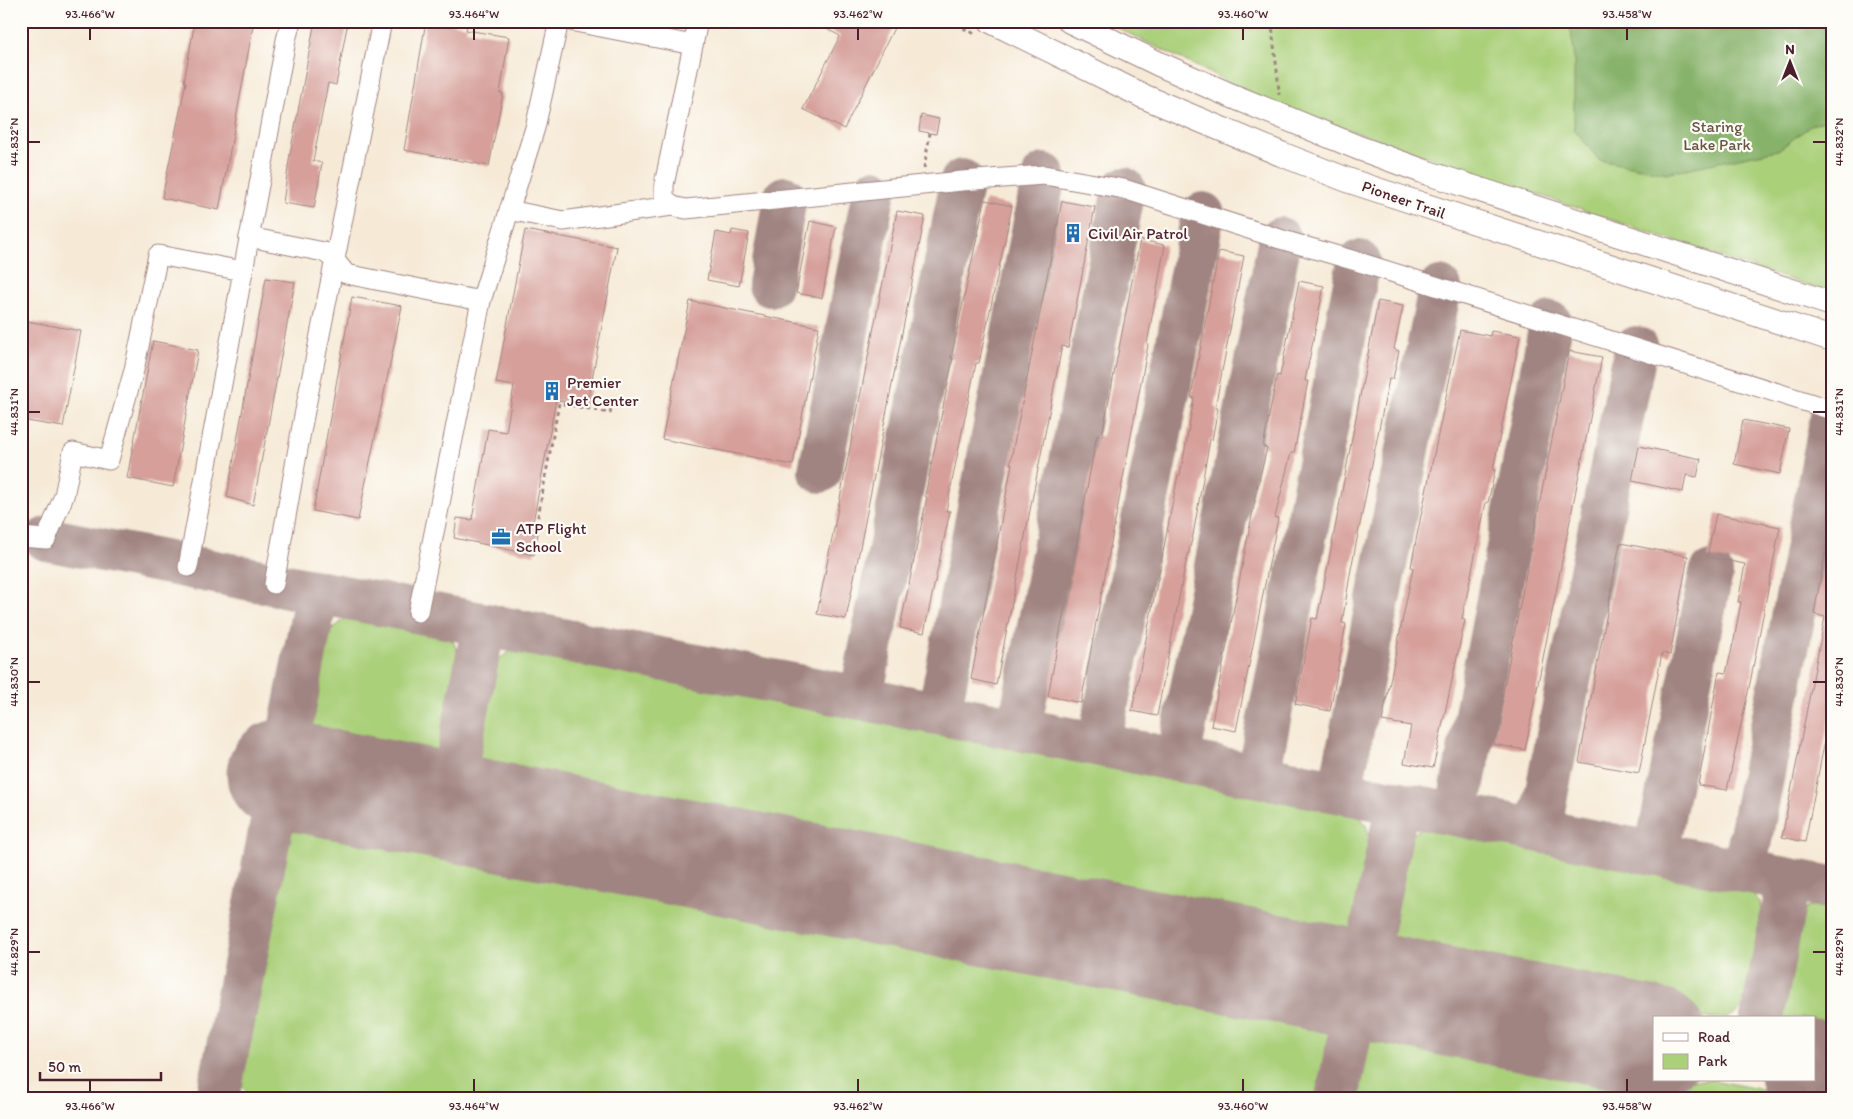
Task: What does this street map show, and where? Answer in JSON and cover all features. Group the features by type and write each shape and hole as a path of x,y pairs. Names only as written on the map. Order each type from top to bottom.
{"main road":[{"name":"Pioneer Trail","path":"992,21 1145,97 1350,181 1832,339"},
{"name":"Pioneer Trail","path":"1070,21 1225,94 1359,148 1428,173 1832,304"}],"lane":[{"path":"188,567 291,21"},
{"path":"274,584 302,426 382,21"},
{"path":"418,612 481,301 535,128 559,21"},
{"path":"570,21 693,45"},
{"path":"672,206 664,197 664,185 698,21"},
{"path":"509,210 563,221 672,206 686,209 1044,175 1124,189 1832,410"},
{"path":"249,236 324,252 335,260 346,274 481,301"},
{"path":"21,537 46,539 64,496 73,452 109,460 134,370 158,255 243,271"}],"path":[{"path":"1270,93 1278,96 1278,76 1274,55 1272,21"},
{"path":"921,186 930,133"},
{"path":"535,533 559,403 610,413 612,399"}],"green space":[{"name":"Staring Lake Park","path":"1103,21 1832,21 1832,293 1726,259 1274,104"},
{"path":"1569,21 1832,21 1832,118 1812,125 1778,150 1666,173 1599,160 1574,129 1574,50"},
{"path":"365,615 431,628 453,641 462,662 446,744 432,762 409,768 334,753 319,744 311,732 310,715 326,635 347,617"},
{"path":"527,646 1341,805 1356,812 1366,825 1370,840 1351,931 1340,941 1322,946 499,786 486,776 479,760 477,743 491,674 499,659 514,649"},
{"path":"324,808 1308,1002 1322,1010 1328,1019 1331,1029 1331,1052 1321,1098 251,1098 242,1086 241,1068 285,838 296,821"},
{"path":"1439,825 1732,882 1749,889 1760,902 1762,919 1747,996 1739,1011 1731,1016 1679,1016 1404,962 1392,948 1385,930 1402,846 1410,837 1427,827"},
{"path":"1832,900 1832,1046 1816,1042 1816,1016 1778,1016 1780,980 1791,934 1801,914 1811,906"},
{"path":"1388,1020 1408,1021 1653,1069 1653,1082 1723,1082 1804,1098 1352,1098 1362,1048 1370,1030"}],"building":[{"path":"195,21 254,21 219,210 162,198 186,82 184,82"},
{"path":"315,21 348,21 336,85 328,83 313,161 322,163 314,208 283,203 290,154"},
{"path":"426,21 467,26 466,30 509,37 500,93 503,93 489,166 404,150"},
{"path":"812,21 885,21 895,26 844,129 803,109 840,36"},
{"path":"921,115 939,119 936,134 919,131"},
{"path":"985,200 1012,206 979,363 976,363 946,511 950,511 924,633 900,628 927,497 925,496 953,358 951,358"},
{"path":"1062,201 1095,207 1068,348 1062,346 996,685 971,679 1012,464 1010,464"},
{"path":"897,211 925,216 846,619 817,614"},
{"path":"810,221 836,227 822,298 796,293"},
{"name":"Premier Jet Center","path":"525,230 617,247 587,405 556,400 531,533 538,534 534,555 454,538 457,518 472,520 488,429 506,432 514,386 496,383"},
{"path":"732,230 749,233 739,286 707,280 716,232 731,235"},
{"path":"1140,240 1165,245 1081,703 1048,696 1097,435 1102,436"},
{"path":"1219,251 1244,256 1215,408 1218,408 1212,440 1210,439 1157,716 1132,711 1178,475 1180,475 1186,444 1194,398 1191,397"},
{"path":"266,278 295,282 253,505 227,497"},
{"path":"1299,281 1324,286 1305,381 1308,381 1294,453 1291,453 1275,517 1278,518 1236,731 1211,726 1254,500 1267,448 1263,447 1277,375 1280,376"},
{"path":"352,297 402,306 358,520 313,511"},
{"path":"690,301 819,327 793,465 662,439"},
{"path":"1378,301 1403,306 1394,349 1399,351 1393,379 1389,379 1351,569 1342,623 1346,624 1330,711 1295,704 1312,618 1317,619"},
{"path":"21,320 81,331 63,427 21,420"},
{"path":"1460,330 1490,336 1491,331 1520,336 1493,470 1495,470 1488,503 1486,502 1462,619 1465,620 1433,768 1404,763 1411,726 1382,721 1413,568 1411,567 1417,535"},
{"path":"153,341 198,350 173,487 127,478"},
{"path":"1569,351 1602,357 1525,750 1493,744"},
{"path":"1743,420 1789,429 1780,474 1734,464"},
{"path":"1639,446 1701,459 1697,477 1686,475 1683,492 1632,481"},
{"path":"1716,514 1780,527 1727,790 1698,785 1719,672 1726,673 1734,640 1745,564 1707,557"},
{"path":"1620,543 1688,556 1670,655 1662,653 1639,773 1579,762"},
{"path":"1825,554 1832,555 1832,704 1805,842 1782,837 1825,617 1814,614"}],"taxiway":[{"path":"939,713 1044,175"},
{"path":"861,698 962,181"},
{"path":"1019,729 1124,189"},
{"path":"820,471 874,191"},
{"path":"770,285 785,198"},
{"path":"1099,744 1203,214"},
{"path":"1178,760 1280,239"},
{"path":"1258,775 1359,262"},
{"path":"1340,791 1440,288"},
{"path":"1457,814 1551,323"},
{"path":"1539,830 1636,348"},
{"path":"1744,871 1832,417"},
{"path":"46,539 1832,888"},
{"path":"1656,853 1711,573"},
{"path":"218,1098 317,592"},
{"path":"448,807 484,625"},
{"path":"1337,1098 1398,802"},
{"path":"1762,1016 1789,880"}],"runway":[{"path":"281,774 1653,1042"},
{"path":"1816,1073 1832,1076"}],"place":[{"name":"Civil Air Patrol","path":"1073,233"},
{"name":"Premier Jet Center","path":"552,391"},
{"name":"ATP Flight School","path":"501,537"}]}
